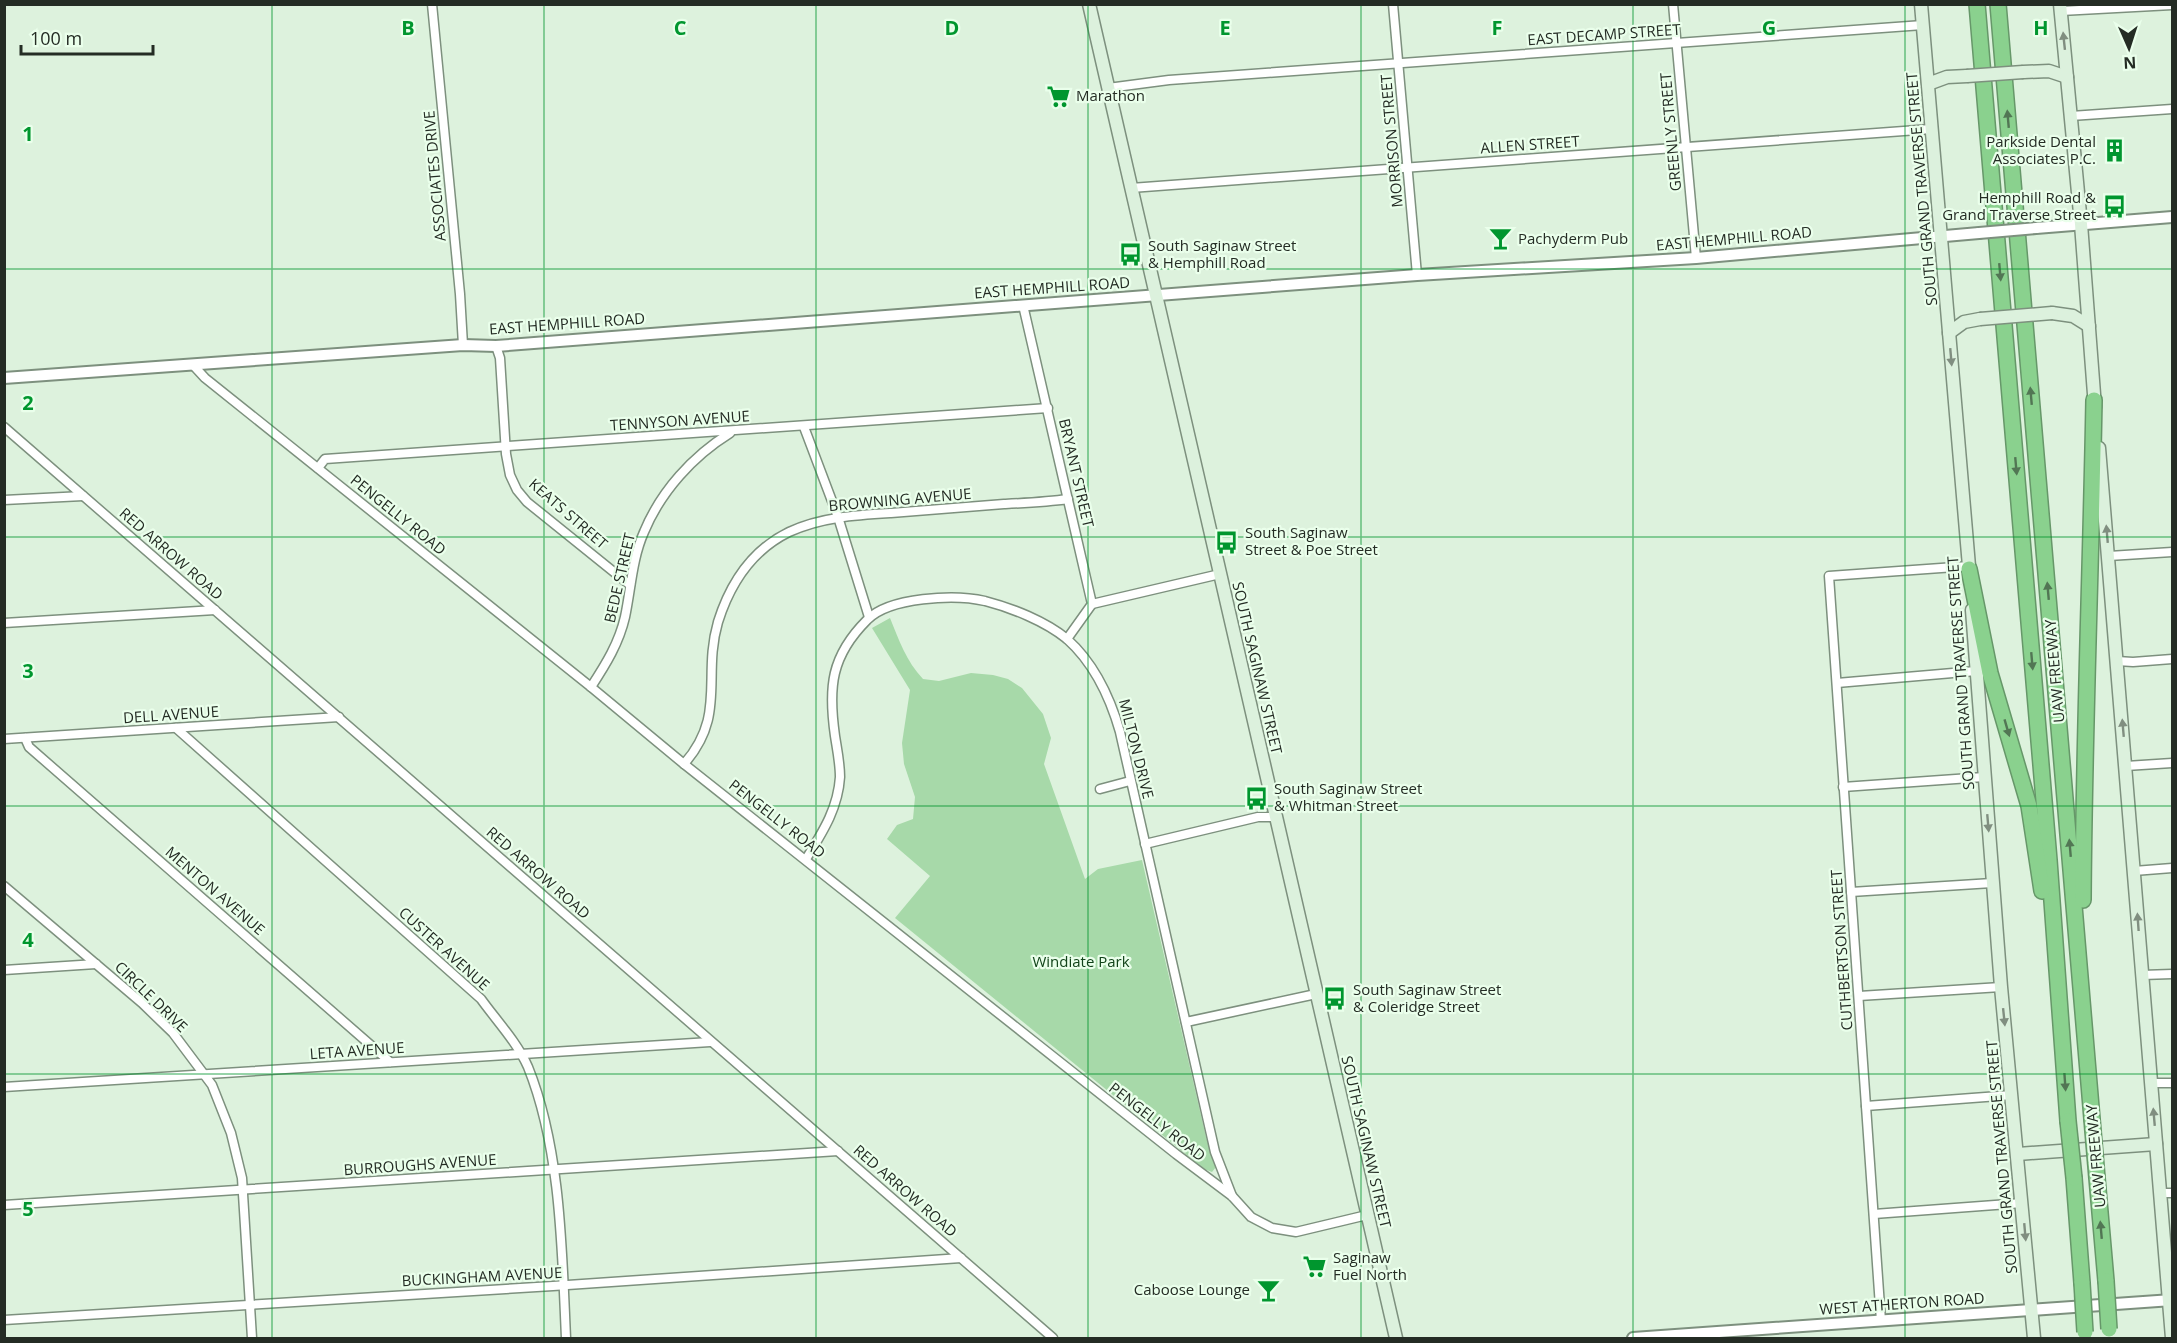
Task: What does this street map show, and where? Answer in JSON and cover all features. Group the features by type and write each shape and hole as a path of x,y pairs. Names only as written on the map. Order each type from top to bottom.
{"highway":[{"name":"UAW FREEWAY","path":"1977,4 2049,860 2085,1335"},
{"name":"UAW FREEWAY","path":"1998,4 2109,1334"},
{"path":"2087,1053 2083,917 2084,761 2094,400"},
{"path":"1969,568 1990,673 2031,819 2062,1044"}],"main road":[{"name":"SOUTH SAGINAW STREET","path":"1089,4 1396,1338"},
{"name":"SOUTH GRAND TRAVERSE STREET","path":"1921,4 1969,568 1992,883 2034,1338"},
{"path":"2060,8 2109,556 2159,1193 2171,1300 2172,1338"},
{"path":"1928,84 1947,77 2023,72 2049,71 2067,77"},
{"path":"1949,333 1964,322 2052,313 2073,315 2089,326"},
{"path":"2018,1154 2156,1144"}],"street":[{"name":"ASSOCIATES DRIVE","path":"432,4 463,345"},
{"name":"MORRISON STREET","path":"1394,4 1417,275"},
{"name":"GREENLY STREET","path":"1673,4 1696,258"},
{"path":"2060,8 2172,5"},
{"name":"EAST DECAMP STREET","path":"1108,88 1124,84 1169,80 1923,25"},
{"path":"2071,116 2172,109"},
{"name":"ALLEN STREET","path":"1131,188 1931,129"},
{"name":"EAST HEMPHILL ROAD","path":"4,378 463,345 496,346 1417,275 1696,258 2172,217"},
{"name":"BRYANT STREET","path":"1023,305 1092,604"},
{"name":"KEATS STREET","path":"496,346 500,358 506,454 510,475 517,490 527,502 630,585"},
{"name":"PENGELLY ROAD","path":"193,365 205,378 684,764 1232,1196 1251,1217 1272,1228 1296,1232 1367,1215"},
{"name":"TENNYSON AVENUE","path":"318,468 325,459 1048,408"},
{"path":"804,427 838,518 869,617"},
{"name":"RED ARROW ROAD","path":"4,428 1053,1338"},
{"name":"BEDE STREET","path":"591,687 611,657 619,638 644,532 661,499 709,446 733,431"},
{"path":"4,500 83,496"},
{"name":"BROWNING AVENUE","path":"684,764 693,754 706,730 711,710 714,642 725,601 748,563 766,546 789,532 838,518 1068,499"},
{"path":"2109,556 2172,552"},
{"name":"CUTHBERTSON STREET","path":"1881,1321 1829,576 1969,568"},
{"path":"1066,639 1092,604 1220,574"},
{"name":"MILTON DRIVE","path":"806,859 826,829 836,802 840,776 832,689 837,661 847,641 869,617 890,606 915,600 984,601 1039,622 1066,639 1088,663 1112,704 1215,1152 1232,1196"},
{"path":"4,624 215,610"},
{"path":"2117,661 2172,659"},
{"path":"1837,683 1976,671"},
{"name":"DELL AVENUE","path":"4,739 339,717"},
{"name":"CUSTER AVENUE","path":"176,728 480,999 521,1055 527,1065 542,1110 554,1169 566,1338"},
{"name":"MENTON AVENUE","path":"26,738 29,747 390,1062"},
{"path":"2126,766 2172,763"},
{"path":"1843,787 1984,777"},
{"path":"1100,789 1130,781"},
{"path":"1145,844 1258,817 1276,817"},
{"path":"2134,871 2172,868"},
{"path":"1851,892 1992,883"},
{"name":"CIRCLE DRIVE","path":"4,886 173,1033 212,1085 231,1132 243,1190 252,1338"},
{"path":"4,970 96,964"},
{"path":"2142,975 2172,974"},
{"path":"1858,996 2001,987"},
{"path":"1186,1022 1316,994"},
{"name":"LETA AVENUE","path":"4,1087 710,1042"},
{"path":"2151,1083 2172,1083"},
{"path":"1866,1106 2012,1095"},
{"name":"BURROUGHS AVENUE","path":"4,1205 838,1151"},
{"path":"2159,1193 2172,1193"},
{"path":"1874,1214 2022,1203"},
{"name":"BUCKINGHAM AVENUE","path":"4,1320 564,1286 961,1258"},
{"name":"WEST ATHERTON ROAD","path":"1634,1338 2171,1300"}],"green space":[{"name":"Windiate Park","path":"890,618 907,658 923,679 939,681 971,673 1008,679 1022,688 1043,714 1051,738 1044,764 1085,879 1098,869 1142,860 1206,1137 1216,1167 1212,1172 1204,1169 895,918 930,876 887,839 897,825 913,819 915,797 904,764 902,743 910,690 872,628"}],"place":[{"name":"Marathon","path":"1058,96"},
{"name":"Parkside Dental Associates P.C.","path":"2114,151"},
{"name":"Hemphill Road & Grand Traverse Street","path":"2114,207"},
{"name":"Pachyderm Pub","path":"1500,239"},
{"name":"South Saginaw Street & Hemphill Road","path":"1130,255"},
{"name":"South Saginaw Street & Poe Street","path":"1227,542"},
{"name":"South Saginaw Street & Whitman Street","path":"1256,798"},
{"name":"South Saginaw Street & Coleridge Street","path":"1335,999"},
{"name":"Saginaw Fuel North","path":"1315,1267"},
{"name":"Caboose Lounge","path":"1268,1290"}]}
